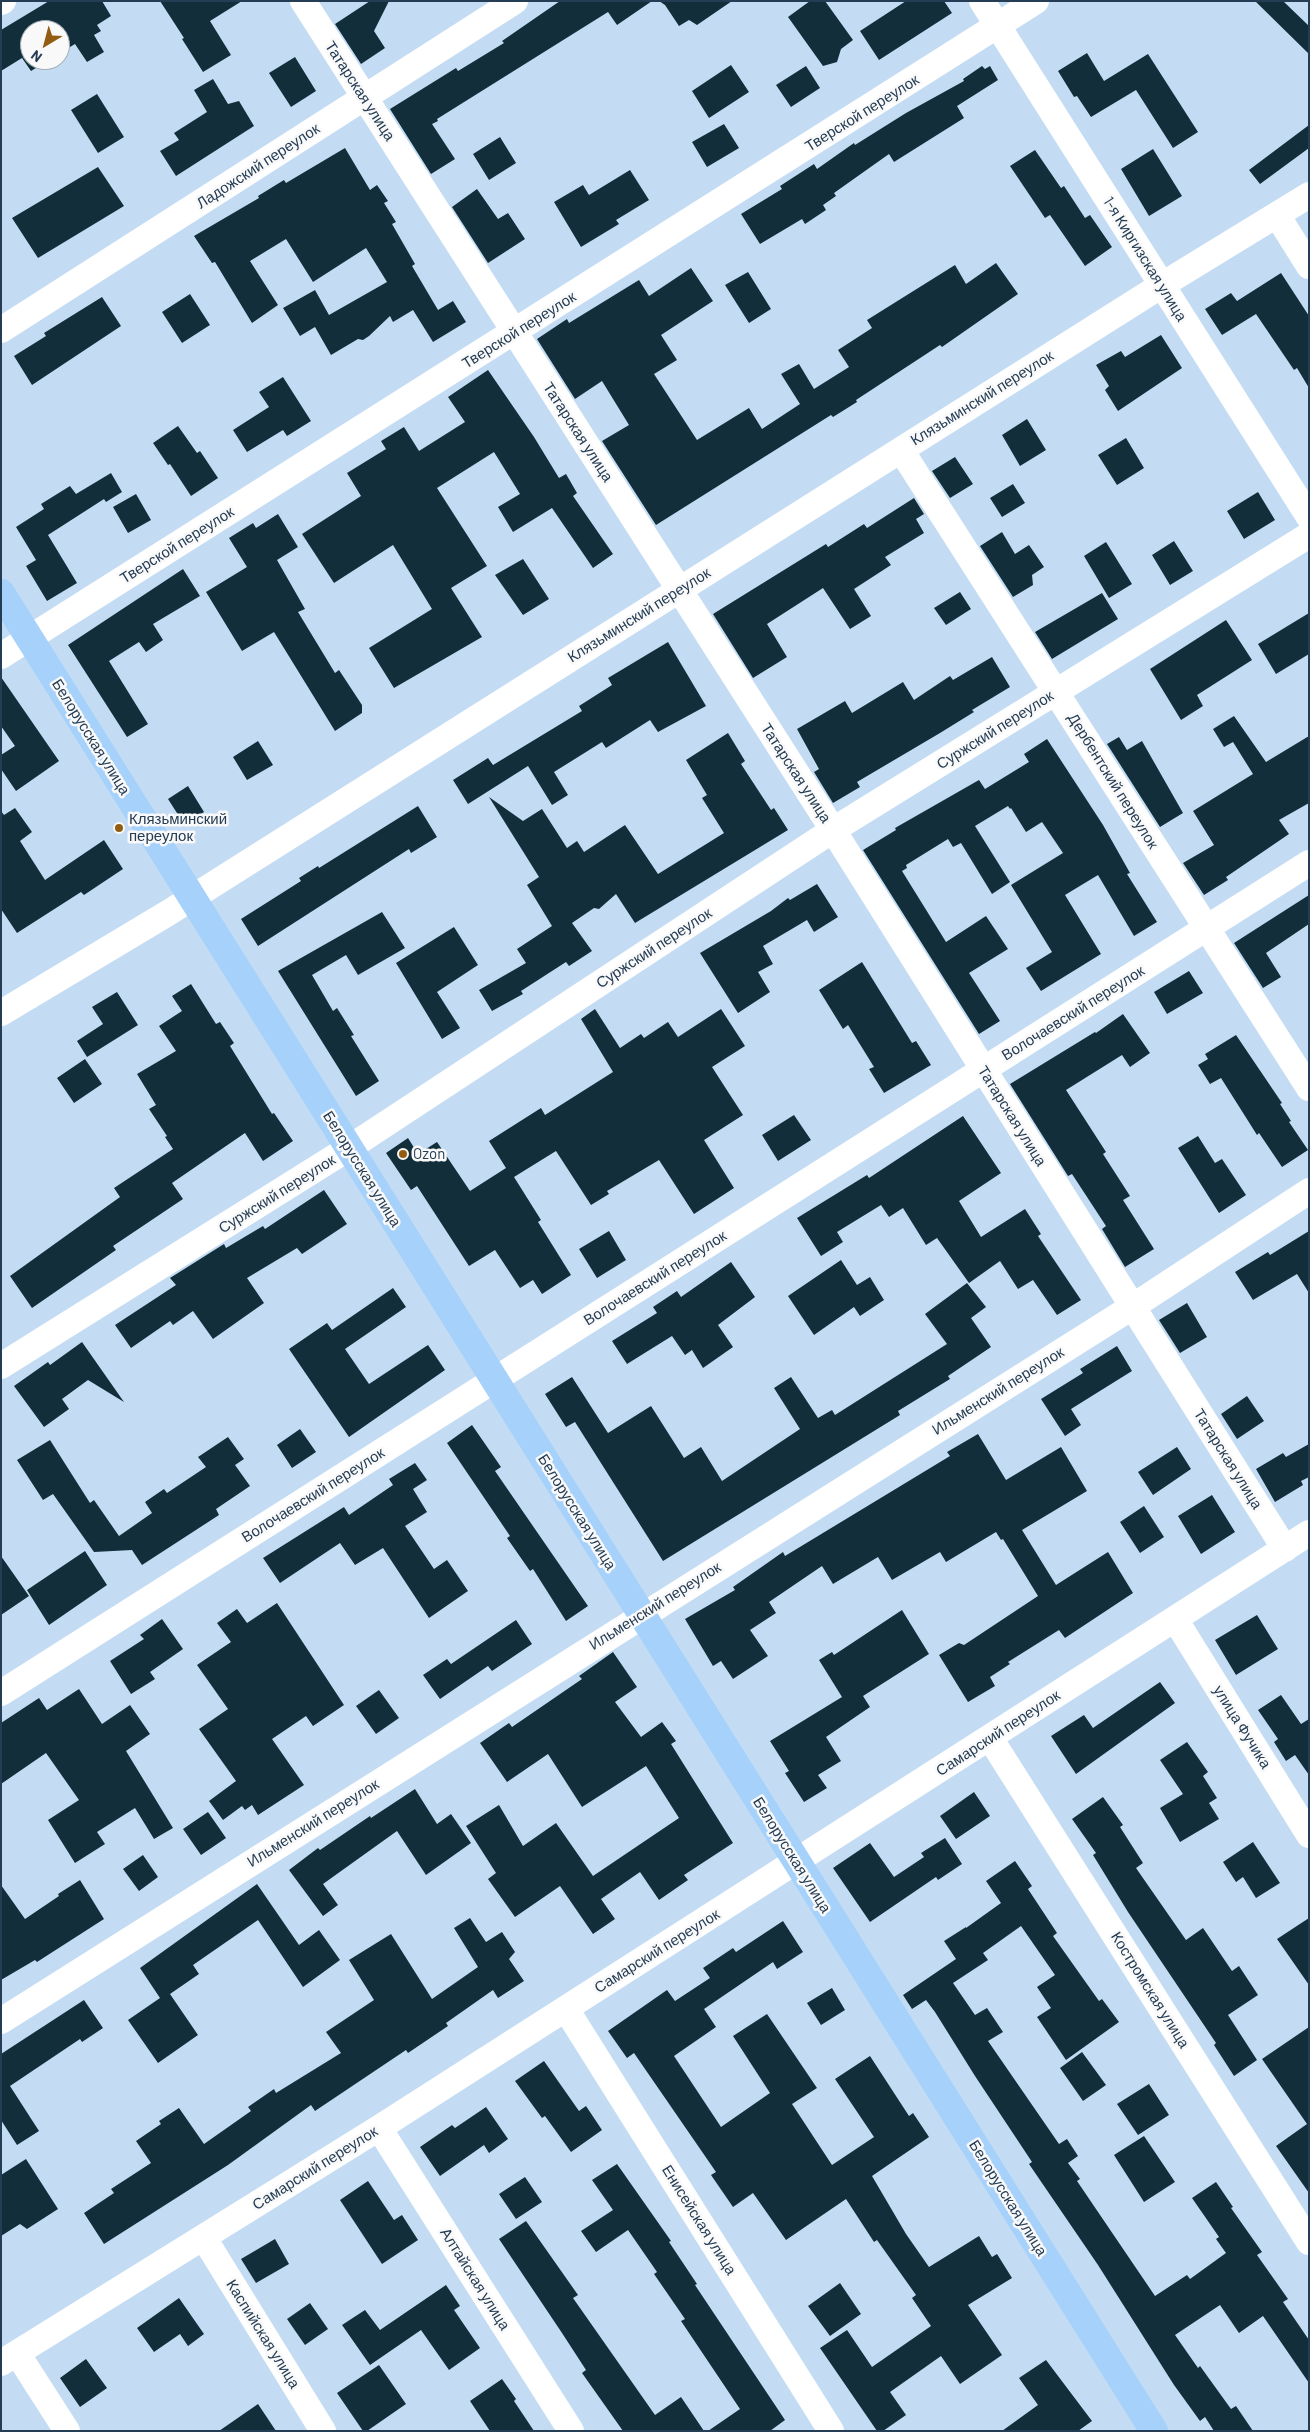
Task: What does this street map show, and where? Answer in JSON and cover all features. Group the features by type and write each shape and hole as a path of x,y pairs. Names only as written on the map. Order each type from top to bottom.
{"main road":[{"name":"Белорусская улица","path":"1,593 1154,2431"}],"street":[{"name":"Татарская улица","path":"303,1 832,830 1284,1548"},
{"name":"Ладожский переулок","path":"1,330 515,1"},
{"name":"1-я Киргизская улица","path":"982,1 1309,517"},
{"name":"Тверской переулок","path":"1,656 515,333 998,27 1036,1"},
{"name":"Клязьминский переулок","path":"1,1013 192,898 1162,285 1309,195"},
{"path":"1277,215 1309,266"},
{"name":"Дербентский переулок","path":"901,450 1309,1088"},
{"name":"Суржский переулок","path":"1,1366 349,1148 832,830 1309,535"},
{"name":"Волочаевский переулок","path":"1,1693 1309,863"},
{"name":"Ильменский переулок","path":"1,2021 641,1615 1132,1307 1309,1192"},
{"name":"Самарский переулок","path":"9,2358 204,2238 797,1863 1309,1533"},
{"name":"улица Фучика","path":"1175,1619 1309,1836"},
{"name":"Костромская улица","path":"990,1738 1309,2242"},
{"name":"Енисейская улица","path":"566,2009 831,2431"},
{"name":"Алтайская улица","path":"379,2128 571,2431"},
{"name":"Каспийская улица","path":"204,2238 323,2431"},
{"path":"9,2358 67,2431"}],"building":[{"path":"49,1 102,1 111,16 97,25 101,31 94,35 104,52 87,62 75,44 70,47 70,20 20,20 20,59 1,71 1,30"},
{"path":"160,1 242,1 210,21 231,55 203,72"},
{"path":"370,1 389,1 374,31 385,48 361,64 335,24"},
{"path":"560,1 652,1 617,25 608,12 437,119 438,121 432,124 455,159 431,174 390,109 456,68 458,71 504,43 502,41"},
{"path":"659,1 732,1 697,25 689,20 679,26 665,5"},
{"path":"810,1 825,1 853,40 841,49 837,62 823,66 788,17"},
{"path":"906,1 944,1 952,13 879,60 860,31"},
{"path":"1255,1 1283,1 1309,26 1309,54"},
{"path":"1087,53 1104,81 1148,54 1198,132 1173,148 1136,90 1091,117 1077,96 1074,97 1058,71"},
{"path":"295,57 316,91 291,107 269,73"},
{"path":"731,65 749,92 709,118 692,91"},
{"path":"806,66 820,88 791,107 776,85"},
{"path":"982,66 985,69 990,66 998,80 957,106 964,118 894,162 889,154 834,193 836,196 823,205 826,210 805,224 802,219 760,244 741,214 782,189 780,186 814,164 817,169 854,143 855,145 906,113 964,81 963,79"},
{"path":"213,79 228,104 239,101 254,126 176,176 160,151 179,140 174,133 207,112 194,90"},
{"path":"97,94 124,137 98,153 71,110"},
{"path":"724,124 739,148 707,167 692,142"},
{"path":"1309,125 1309,148 1260,184 1249,170"},
{"path":"500,137 516,163 489,180 473,154"},
{"path":"345,148 370,190 377,185 388,201 384,203 396,222 392,224 415,264 412,266 438,310 453,301 466,322 433,342 413,310 393,322 390,316 363,340 358,339 331,355 315,327 300,336 283,308 315,290 329,315 387,282 366,248 313,282 286,239 250,261 278,305 252,323 215,262 212,263 194,236 259,198 258,196 284,180 286,183"},
{"path":"1153,149 1182,196 1149,216 1121,169"},
{"path":"1035,150 1061,188 1064,186 1085,218 1090,215 1112,247 1085,266 1050,215 1045,218 1010,166"},
{"path":"98,167 124,206 38,258 12,218"},
{"path":"630,170 649,200 616,220 619,224 581,247 554,202 583,185 589,195"},
{"path":"477,189 498,219 508,213 525,239 488,263 452,207"},
{"path":"996,263 1018,294 942,347 940,345 856,400 857,402 833,417 831,415 656,525 602,441 629,425 602,381 575,399 537,339 567,319 569,323 639,280 649,296 691,268 713,301 661,335 677,360 654,374 697,440 749,408 762,429 800,404 781,374 799,364 814,389 849,367 838,350 872,328 867,320 955,265 966,284"},
{"path":"748,272 771,309 749,323 725,285"},
{"path":"1281,273 1309,316 1309,388 1297,368 1294,370 1256,314 1222,335 1205,309 1231,293 1237,301"},
{"path":"190,294 210,325 182,343 162,312"},
{"path":"102,297 121,326 32,385 14,356 46,336 44,333"},
{"path":"1161,335 1182,368 1118,411 1105,390 1109,386 1096,365 1121,351 1125,357"},
{"path":"488,370 534,437 559,478 566,474 577,493 573,496 613,554 593,568 552,508 513,532 498,507 520,494 494,452 437,488 487,566 451,588 482,637 394,688 369,648 432,609 393,545 334,583 302,534 361,496 347,473 386,449 381,441 404,427 419,451 465,422 448,397"},
{"path":"283,377 311,421 287,436 283,430 247,452 233,430 269,407 259,392"},
{"path":"1027,419 1046,450 1020,466 1002,435"},
{"path":"178,426 197,453 200,451 218,478 191,496 170,464 168,465 153,443"},
{"path":"1126,438 1144,468 1117,485 1098,455"},
{"path":"955,457 973,484 950,498 932,471"},
{"path":"111,473 122,492 106,502 104,499 48,535 77,583 47,601 26,566 36,560 16,527 44,509 41,504 70,486 76,494"},
{"path":"1013,484 1025,503 1002,517 990,498"},
{"path":"1258,492 1275,520 1244,539 1227,511"},
{"path":"136,494 151,520 128,533 113,507"},
{"path":"914,498 924,514 916,519 924,533 885,557 891,565 854,589 871,616 850,629 823,588 767,624 787,657 753,678 713,614 826,544 828,547 864,524 867,528"},
{"path":"278,514 298,547 277,560 305,609 298,612 335,673 339,670 362,705 362,713 335,731 274,632 242,651 206,592 247,567 229,538 253,523 256,528"},
{"path":"1002,532 1015,554 1029,545 1044,567 1032,575 1033,585 1013,597 980,546"},
{"path":"1174,541 1193,571 1170,585 1152,555"},
{"path":"1106,542 1132,584 1109,598 1084,556"},
{"path":"523,559 549,599 523,615 495,575"},
{"path":"183,569 200,596 153,624 163,640 146,652 139,642 109,661 148,724 127,737 68,645"},
{"path":"960,592 971,609 946,625 934,608"},
{"path":"1102,593 1118,619 1052,659 1035,632"},
{"path":"1309,613 1309,654 1276,674 1258,644"},
{"path":"1226,620 1252,660 1197,695 1203,706 1181,720 1150,669"},
{"path":"668,642 706,706 658,732 650,720 606,748 602,742 554,772 568,795 552,805 528,766 468,804 453,780 488,758 493,765 582,711 579,706 612,685 608,678"},
{"path":"992,657 1010,687 972,710 974,712 857,782 860,787 833,803 814,772 819,769 797,729 845,701 852,713 903,682 914,700 950,676 953,680"},
{"path":"1,677 59,761 16,791 1,769 1,755 15,746 1,726"},
{"path":"1234,716 1266,762 1309,736 1309,803 1279,820 1289,834 1226,877 1228,880 1204,895 1183,863 1214,845 1193,811 1253,774 1233,742 1224,747 1213,729"},
{"path":"728,733 745,761 741,764 771,810 774,808 788,830 635,923 616,894 599,909 594,908 572,923 592,951 569,966 566,962 521,991 523,994 492,1011 479,990 526,963 517,949 552,926 527,885 539,877 489,797 523,821 542,809 567,848 577,841 584,852 625,825 658,874 724,833 702,798 707,795 686,760"},
{"path":"1119,737 1127,750 1142,741 1183,813 1160,827 1107,744"},
{"path":"1047,739 1103,825 1130,873 1127,874 1157,922 1134,936 1098,875 1065,895 1101,954 1041,991 1026,968 1052,952 1011,885 1063,853 1042,822 1026,832 1008,806 975,826 1010,882 992,894 961,843 953,847 948,839 906,865 907,868 902,871 946,942 986,916 1008,949 969,973 1000,1021 979,1034 863,850 896,830 895,828 979,780 985,789 1029,762 1024,754"},
{"path":"258,741 273,765 247,780 233,757"},
{"path":"188,786 204,812 184,824 168,799"},
{"path":"418,806 437,837 411,853 409,849 258,946 241,919 301,881 299,878 318,866 319,868"},
{"path":"15,808 32,832 20,841 45,880 104,840 123,869 84,895 81,892 17,933 1,909 1,811 4,815"},
{"path":"817,884 838,917 814,932 807,920 763,946 773,964 758,972 770,992 738,1013 700,953 771,911 788,898 790,900"},
{"path":"1309,895 1309,924 1266,953 1281,977 1263,988 1234,943"},
{"path":"382,912 405,948 358,975 346,955 312,975 333,1011 337,1008 354,1035 351,1036 379,1081 356,1096 278,971"},
{"path":"454,927 478,965 437,992 460,1028 442,1039 396,963"},
{"path":"862,962 912,1043 916,1041 931,1065 884,1093 869,1069 874,1067 848,1025 843,1029 819,990"},
{"path":"1189,971 1203,993 1167,1014 1154,992"},
{"path":"191,984 216,1024 220,1022 234,1043 230,1046 272,1114 274,1113 293,1141 263,1161 245,1133 172,1183 183,1199 113,1246 116,1250 32,1308 10,1276 120,1197 114,1188 173,1149 165,1137 167,1136 149,1109 156,1105 137,1074 176,1051 159,1026 182,1011 172,996"},
{"path":"117,992 138,1025 87,1057 77,1041 103,1024 92,1007"},
{"path":"595,1009 620,1048 641,1034 644,1038 668,1022 678,1037 721,1009 745,1046 712,1067 743,1115 704,1140 734,1188 694,1214 659,1160 607,1191 609,1194 591,1205 556,1151 514,1177 541,1220 538,1222 571,1275 542,1294 533,1280 520,1288 495,1250 469,1266 417,1186 411,1190 386,1153 408,1138 418,1154 437,1142 470,1191 506,1168 489,1141 541,1108 545,1115 613,1072 581,1019"},
{"path":"1123,1014 1150,1053 1130,1067 1122,1055 1066,1090 1106,1152 1103,1154 1130,1196 1123,1200 1154,1249 1125,1267 1102,1229 1106,1226 1072,1174 1068,1176 1010,1084 1096,1033"},
{"path":"1236,1035 1282,1103 1280,1104 1291,1121 1289,1122 1308,1150 1282,1167 1259,1133 1257,1135 1221,1078 1210,1084 1198,1065 1208,1059 1205,1054"},
{"path":"85,1059 102,1084 74,1103 57,1078"},
{"path":"794,1115 811,1140 778,1161 762,1135"},
{"path":"963,1116 1001,1173 959,1201 981,1237 1025,1209 1041,1234 1038,1236 1081,1300 1057,1315 1033,1280 1018,1289 1000,1261 969,1283 937,1238 926,1245 903,1208 889,1217 881,1205 837,1232 843,1242 821,1256 797,1218 867,1175 869,1178"},
{"path":"1198,1136 1215,1163 1222,1159 1246,1195 1219,1213 1178,1148"},
{"path":"324,1190 347,1224 302,1254 297,1248 247,1278 264,1303 213,1339 193,1311 173,1325 170,1321 131,1348 115,1325 176,1285 170,1278 224,1244 226,1248 263,1226 265,1229"},
{"path":"609,1231 626,1260 597,1278 579,1249"},
{"path":"1309,1231 1309,1293 1297,1274 1253,1300 1235,1272 1268,1252 1270,1255"},
{"path":"841,1260 857,1285 870,1277 884,1300 860,1316 854,1307 814,1335 788,1296"},
{"path":"731,1262 755,1297 718,1325 733,1347 703,1368 692,1350 685,1355 672,1336 627,1364 612,1341 657,1313 653,1307 677,1291 681,1297"},
{"path":"967,1283 986,1307 971,1318 991,1347 948,1376 950,1379 898,1411 900,1415 663,1561 575,1422 566,1427 545,1394 572,1377 608,1433 651,1406 684,1458 701,1447 722,1481 800,1429 774,1388 791,1377 818,1418 832,1410 835,1415 947,1344 925,1314"},
{"path":"393,1288 406,1307 345,1349 369,1384 428,1345 445,1370 349,1437 289,1349 327,1323 332,1330"},
{"path":"1187,1303 1207,1337 1180,1353 1159,1320"},
{"path":"82,1342 124,1402 88,1380 62,1399 69,1409 44,1427 14,1386 48,1362 50,1365"},
{"path":"1117,1346 1132,1371 1071,1409 1081,1425 1065,1436 1041,1399 1083,1373 1080,1369"},
{"path":"1247,1396 1264,1421 1237,1439 1221,1414"},
{"path":"472,1425 501,1467 495,1471 588,1606 566,1621 533,1569 530,1571 507,1538 510,1536 447,1443"},
{"path":"300,1429 316,1452 292,1468 277,1445"},
{"path":"978,1434 1006,1480 1061,1447 1087,1491 1022,1530 1056,1585 1108,1552 1133,1593 1065,1638 1059,1630 1008,1662 1010,1664 990,1677 995,1686 968,1702 939,1655 959,1643 964,1645 1038,1596 1003,1539 1001,1540 996,1532 946,1562 940,1552 892,1580 878,1557 833,1584 822,1566 769,1602 776,1613 750,1630 768,1656 733,1679 721,1661 713,1666 685,1619 735,1590 733,1587 783,1552 785,1556 950,1456 947,1452"},
{"path":"228,1437 244,1459 235,1465 250,1486 216,1509 219,1515 142,1565 132,1550 94,1552 53,1494 43,1500 17,1460 50,1440 90,1503 94,1500 119,1536 152,1513 145,1502 164,1489 167,1493 206,1467 198,1457"},
{"path":"1309,1444 1309,1477 1301,1481 1303,1485 1275,1502 1256,1469 1283,1453 1286,1457"},
{"path":"1177,1447 1191,1469 1153,1495 1138,1472"},
{"path":"415,1463 427,1480 413,1489 427,1512 405,1526 434,1569 447,1560 468,1591 429,1618 383,1548 355,1565 340,1543 280,1583 263,1558 344,1507 349,1515 393,1485 389,1479"},
{"path":"1212,1495 1235,1532 1201,1554 1178,1516"},
{"path":"1144,1506 1164,1537 1140,1553 1120,1522"},
{"path":"85,1551 107,1585 49,1625 27,1590"},
{"path":"1,1556 29,1596 1,1615"},
{"path":"277,1603 344,1705 313,1726 306,1716 272,1739 304,1785 258,1815 252,1805 245,1810 242,1806 223,1820 209,1801 236,1781 199,1729 228,1709 197,1665 231,1642 217,1623 237,1609 247,1623"},
{"path":"902,1610 929,1654 863,1696 870,1707 826,1737 841,1761 818,1775 827,1788 804,1802 785,1773 789,1771 770,1741 842,1697 819,1660 832,1652 834,1655"},
{"path":"1257,1615 1278,1649 1236,1675 1215,1640"},
{"path":"162,1619 183,1649 150,1672 155,1679 131,1694 110,1661 144,1639 140,1635"},
{"path":"516,1620 532,1644 492,1671 488,1666 440,1699 423,1675 447,1659 451,1664"},
{"path":"613,1652 637,1687 615,1702 641,1737 662,1722 676,1741 671,1744 733,1843 684,1875 688,1880 659,1900 640,1872 601,1899 615,1919 593,1934 560,1886 515,1917 488,1879 496,1873 466,1826 499,1805 523,1846 556,1823 593,1876 679,1818 646,1766 582,1807 548,1754 507,1782 480,1743 509,1723 512,1727 582,1679 579,1676"},
{"path":"1160,1682 1175,1703 1076,1774 1051,1736 1084,1715 1093,1728"},
{"path":"79,1689 102,1724 130,1705 150,1734 126,1751 173,1828 154,1839 135,1808 97,1832 105,1844 75,1863 48,1820 79,1800 46,1753 1,1784 1,1723 39,1698 47,1710"},
{"path":"379,1690 399,1718 376,1734 356,1706"},
{"path":"1281,1695 1301,1724 1309,1719 1309,1775 1295,1755 1286,1761 1274,1742 1278,1739 1258,1710"},
{"path":"1187,1742 1208,1772 1203,1776 1217,1798 1209,1803 1219,1819 1180,1842 1160,1808 1183,1794 1160,1760"},
{"path":"415,1789 437,1824 451,1814 471,1843 426,1875 397,1831 323,1884 338,1905 323,1916 289,1870 318,1848 320,1850 370,1816 371,1818"},
{"path":"974,1792 990,1816 956,1839 940,1816"},
{"path":"1103,1797 1123,1825 1120,1827 1143,1863 1136,1868 1186,1940 1203,1928 1232,1971 1239,1966 1258,1995 1228,2015 1257,2060 1234,2076 1214,2045 1216,2043 1128,1912 1093,1855 1096,1853 1072,1819"},
{"path":"208,1812 226,1838 201,1855 183,1829"},
{"path":"945,1838 962,1864 938,1880 936,1877 870,1922 833,1868 870,1843 894,1877 924,1857 921,1853"},
{"path":"1253,1842 1280,1883 1256,1898 1243,1877 1236,1882 1223,1862"},
{"path":"143,1855 158,1877 139,1891 123,1869"},
{"path":"1015,1861 1032,1886 1028,1889 1057,1933 1053,1936 1099,2001 1102,1999 1119,2022 1066,2060 1037,2017 1051,2008 1037,1987 1055,1975 1021,1926 983,1953 988,1960 953,1983 975,2015 987,2008 1003,2032 988,2041 1059,2144 1067,2139 1078,2156 1068,2163 1080,2179 1077,2181 1155,2296 1187,2275 1190,2279 1226,2253 1216,2239 1219,2237 1192,2198 1216,2182 1233,2207 1231,2208 1262,2252 1257,2255 1288,2299 1283,2302 1309,2340 1309,2383 1263,2316 1239,2333 1220,2305 1175,2335 1198,2368 1200,2366 1231,2409 1236,2406 1253,2431 1214,2431 1205,2417 1200,2421 1174,2385 1098,2265 1029,2164 1032,2162 935,2012 926,2000 912,2009 903,1995 956,1959 944,1941 1001,1903 986,1881"},
{"path":"80,1880 104,1919 37,1962 35,1960 1,1980 1,1885 25,1919"},
{"path":"257,1884 299,1945 319,1930 340,1960 303,1987 258,1920 193,1965 199,1974 170,1994 198,2035 158,2063 128,2020 160,1998 140,1968"},
{"path":"470,1918 486,1942 502,1932 515,1952 509,1959 524,1981 498,1998 493,1990 446,2023 448,2026 408,2053 406,2050 315,2111 311,2105 228,2165 104,2244 84,2213 114,2193 111,2189 151,2163 136,2141 161,2124 159,2121 179,2108 204,2144 251,2111 248,2107 274,2089 276,2093 341,2053 326,2032 374,2000 349,1960 391,1934 432,1999 478,1967 454,1928"},
{"path":"1309,1918 1309,1985 1277,1939"},
{"path":"783,1921 803,1952 777,1969 773,1962 704,2009 716,2027 674,2056 721,2127 770,2093 733,2036 767,2014 817,2088 792,2104 832,2165 874,2137 835,2079 870,2056 909,2116 913,2113 929,2137 872,2176 906,2234 929,2267 979,2236 992,2257 997,2254 1012,2278 968,2305 1002,2355 960,2384 941,2356 890,2392 906,2415 883,2431 877,2431 820,2348 847,2330 872,2367 931,2326 912,2298 916,2295 877,2240 874,2242 846,2199 786,2240 753,2193 733,2207 711,2175 716,2172 634,2053 627,2058 608,2031 667,1990 675,2001 710,1978 703,1968 733,1948 736,1952"},
{"path":"832,1988 845,2010 821,2025 807,2003"},
{"path":"84,2000 103,2028 82,2042 80,2039 10,2086 39,2131 17,2145 1,2120 1,2054"},
{"path":"1309,2027 1309,2193 1276,2146 1307,2124 1262,2059"},
{"path":"1082,2052 1106,2085 1083,2101 1060,2068"},
{"path":"544,2061 579,2111 586,2106 602,2130 571,2152 545,2116 542,2118 515,2081"},
{"path":"1149,2084 1169,2115 1138,2135 1117,2104"},
{"path":"486,2107 508,2139 489,2153 484,2145 440,2176 420,2147 452,2125 455,2128"},
{"path":"1144,2136 1175,2182 1144,2202 1114,2155"},
{"path":"26,2159 58,2209 27,2229 20,2224 1,2236 1,2175"},
{"path":"617,2164 671,2241 669,2242 697,2284 695,2285 785,2420 770,2431 708,2431 740,2409 681,2321 685,2319 654,2274 657,2272 628,2230 596,2252 581,2231 613,2210 592,2180"},
{"path":"525,2177 542,2202 516,2219 499,2194"},
{"path":"368,2181 394,2220 402,2215 418,2240 382,2264 340,2200"},
{"path":"526,2221 578,2295 573,2298 655,2415 681,2397 704,2431 623,2431 582,2373 586,2370 499,2239"},
{"path":"275,2239 289,2264 256,2283 241,2259"},
{"path":"840,2283 861,2314 830,2336 808,2306"},
{"path":"446,2285 460,2306 454,2310 480,2348 449,2370 421,2330 370,2365 342,2325 365,2310 380,2330"},
{"path":"179,2298 204,2334 188,2346 180,2334 154,2352 137,2328"},
{"path":"310,2303 328,2329 305,2345 287,2319"},
{"path":"86,2359 107,2388 80,2407 60,2378"},
{"path":"1046,2360 1092,2421 1078,2431 1002,2431 1038,2405 1019,2378"},
{"path":"379,2365 406,2404 367,2431 363,2431 337,2393"},
{"path":"502,2379 534,2431 490,2431 470,2401"},
{"path":"258,2404 276,2431 219,2431"}],"place":[{"name":"Клязьминский переулок","path":"119,828"},
{"name":"Ozon","path":"403,1154"}]}
